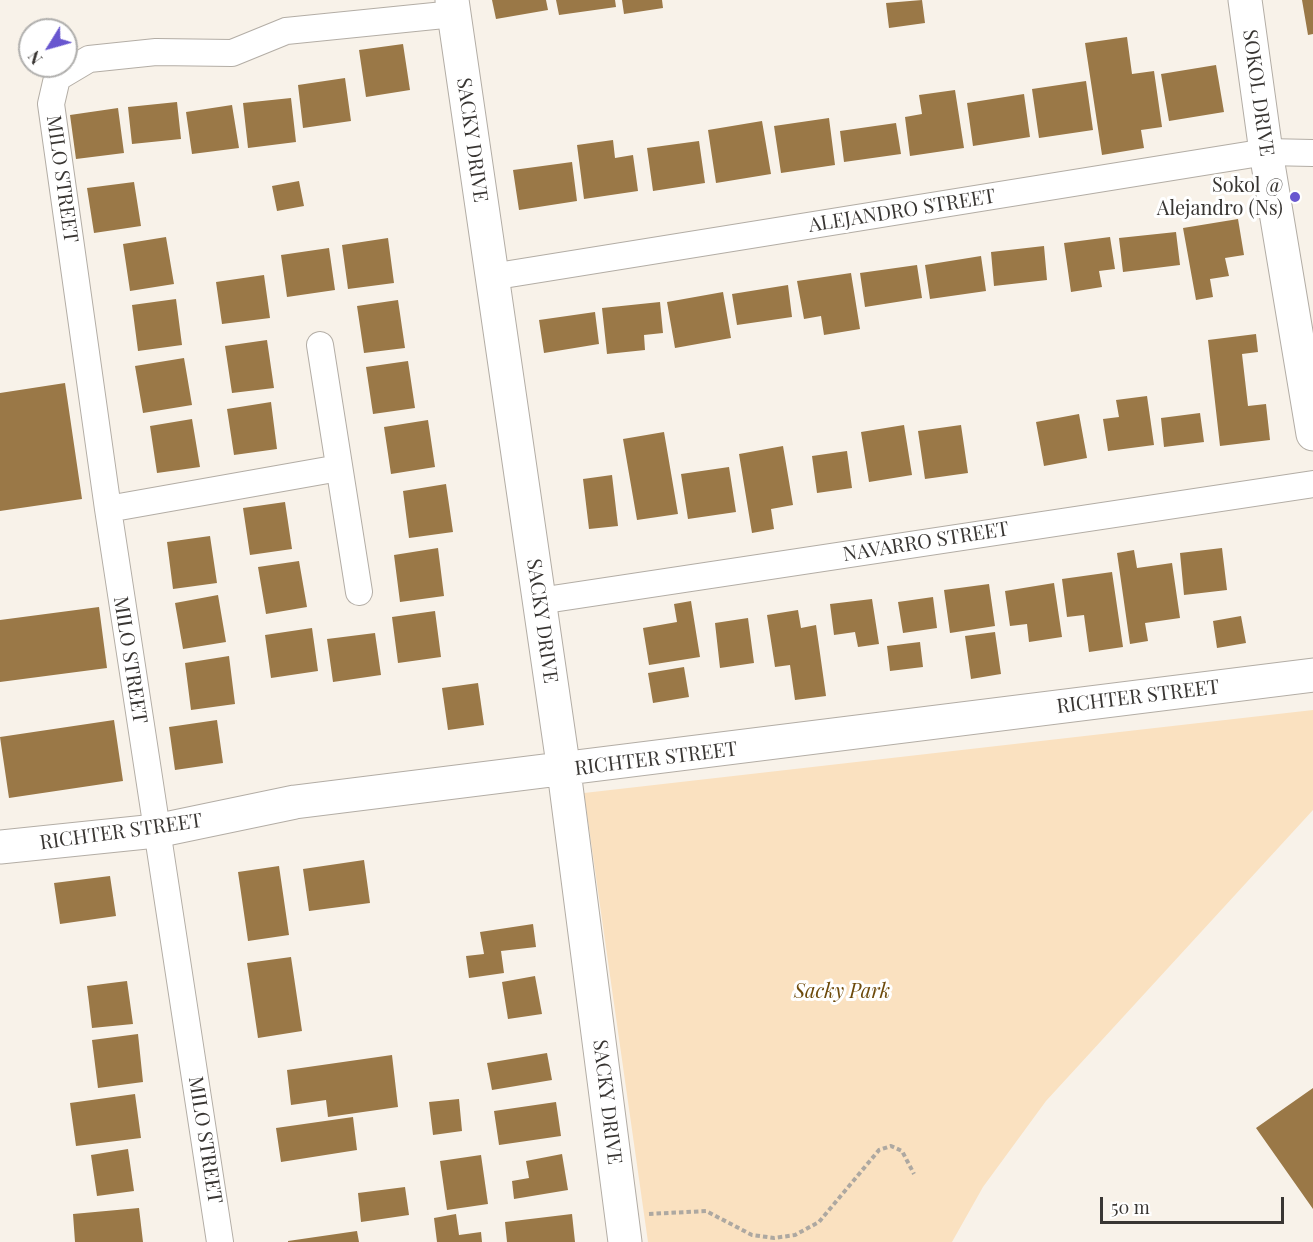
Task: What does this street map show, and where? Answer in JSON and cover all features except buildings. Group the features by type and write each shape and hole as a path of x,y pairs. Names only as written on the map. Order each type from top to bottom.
{"street":[{"name":"SOKOL DRIVE","path":"1245,0 1266,152 1313,434"},
{"name":"MILO STREET","path":"220,1242 108,509 51,104 57,78 89,60 156,52 232,53 286,31 453,7"},
{"name":"SACKY DRIVE","path":"453,7 564,771 623,1230"},
{"name":"ALEJANDRO STREET","path":"491,277 1266,152 1313,153"},
{"path":"320,345 359,592"},
{"path":"108,509 339,468"},
{"name":"NAVARRO STREET","path":"539,601 1313,484"},
{"name":"RICHTER STREET","path":"0,847 156,831 295,802 564,771 1313,675"}],"path":[{"path":"623,1230 670,1211 706,1211 752,1235 774,1238 795,1235 819,1222 879,1150 891,1146 902,1151 907,1166 914,1174"}],"green space":[{"name":"Sacky Park","path":"1313,710 1313,810 1046,1101 983,1187 952,1242 648,1242 584,793"}],"place":[{"name":"Sokol @ Alejandro (Ns)","path":"1295,197"}]}
